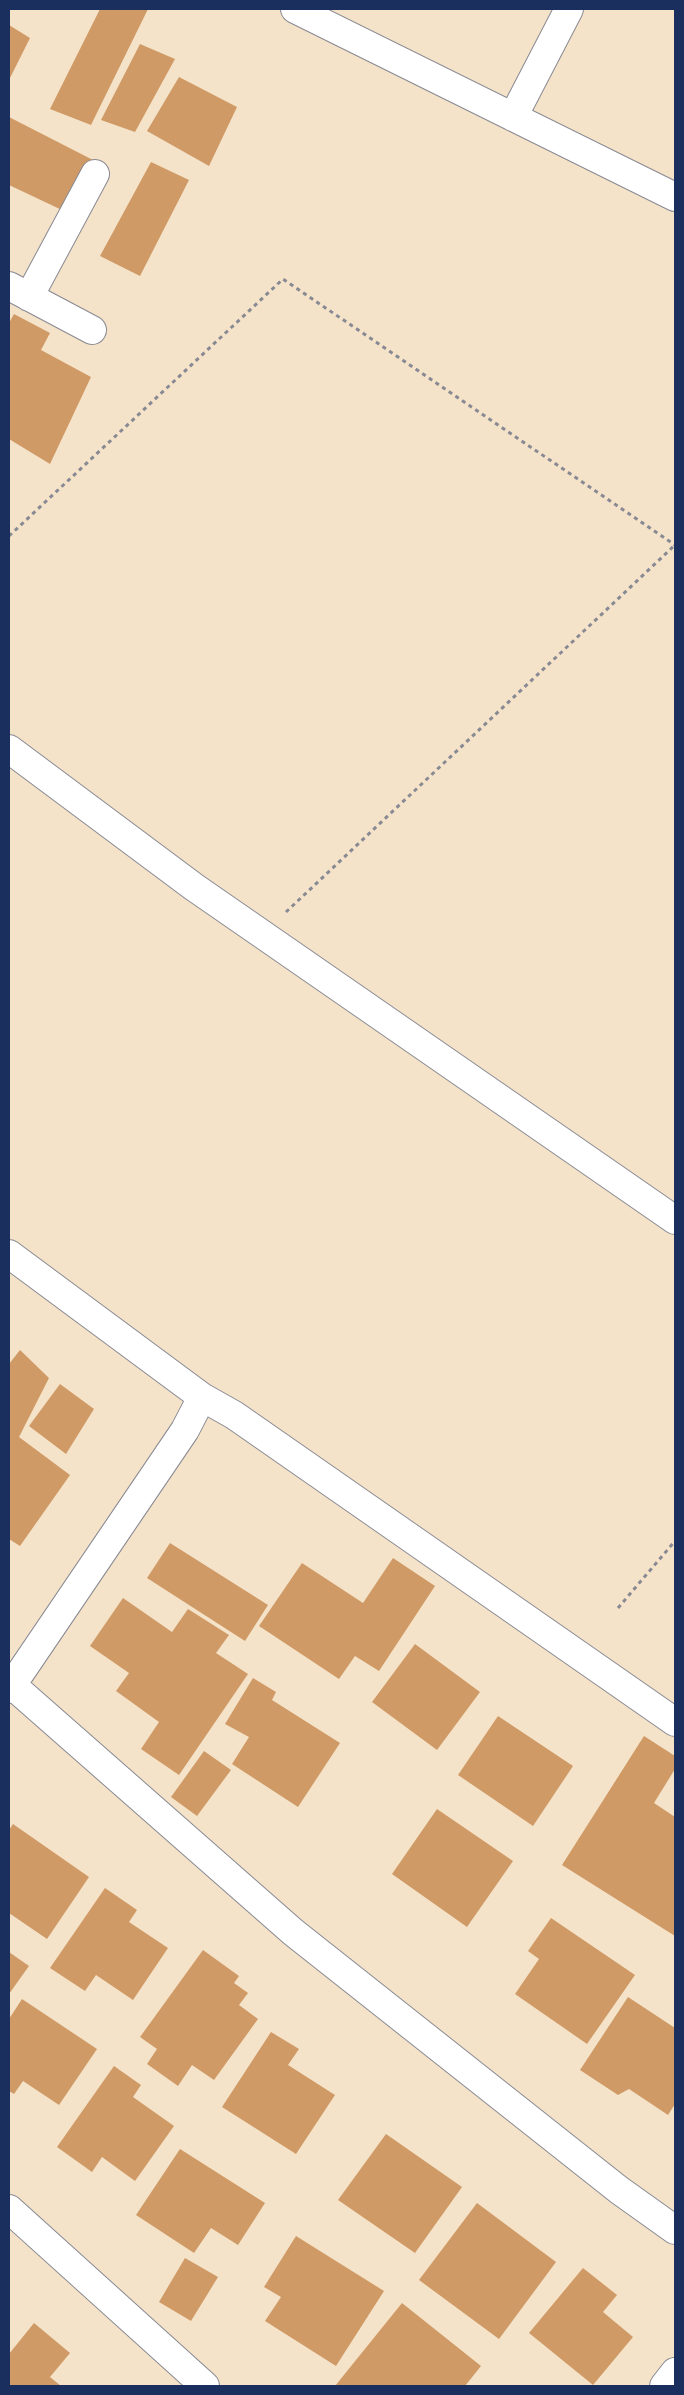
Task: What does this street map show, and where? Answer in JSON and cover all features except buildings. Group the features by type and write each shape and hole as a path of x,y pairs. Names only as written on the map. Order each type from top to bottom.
{"street":[{"path":"295,9 675,197"},
{"path":"513,117 569,9"},
{"path":"92,330 19,292 95,174"},
{"path":"9,749 194,887 675,1220"},
{"path":"9,1254 202,1398 234,1416 675,1722"},
{"path":"202,1398 185,1430 10,1685 293,1932 611,2184 675,2230"},
{"path":"9,2209 205,2386"},
{"path":"664,2386 675,2372"}],"path":[{"path":"9,536 283,279 675,545 262,934"},
{"path":"618,1608 675,1540"}]}
